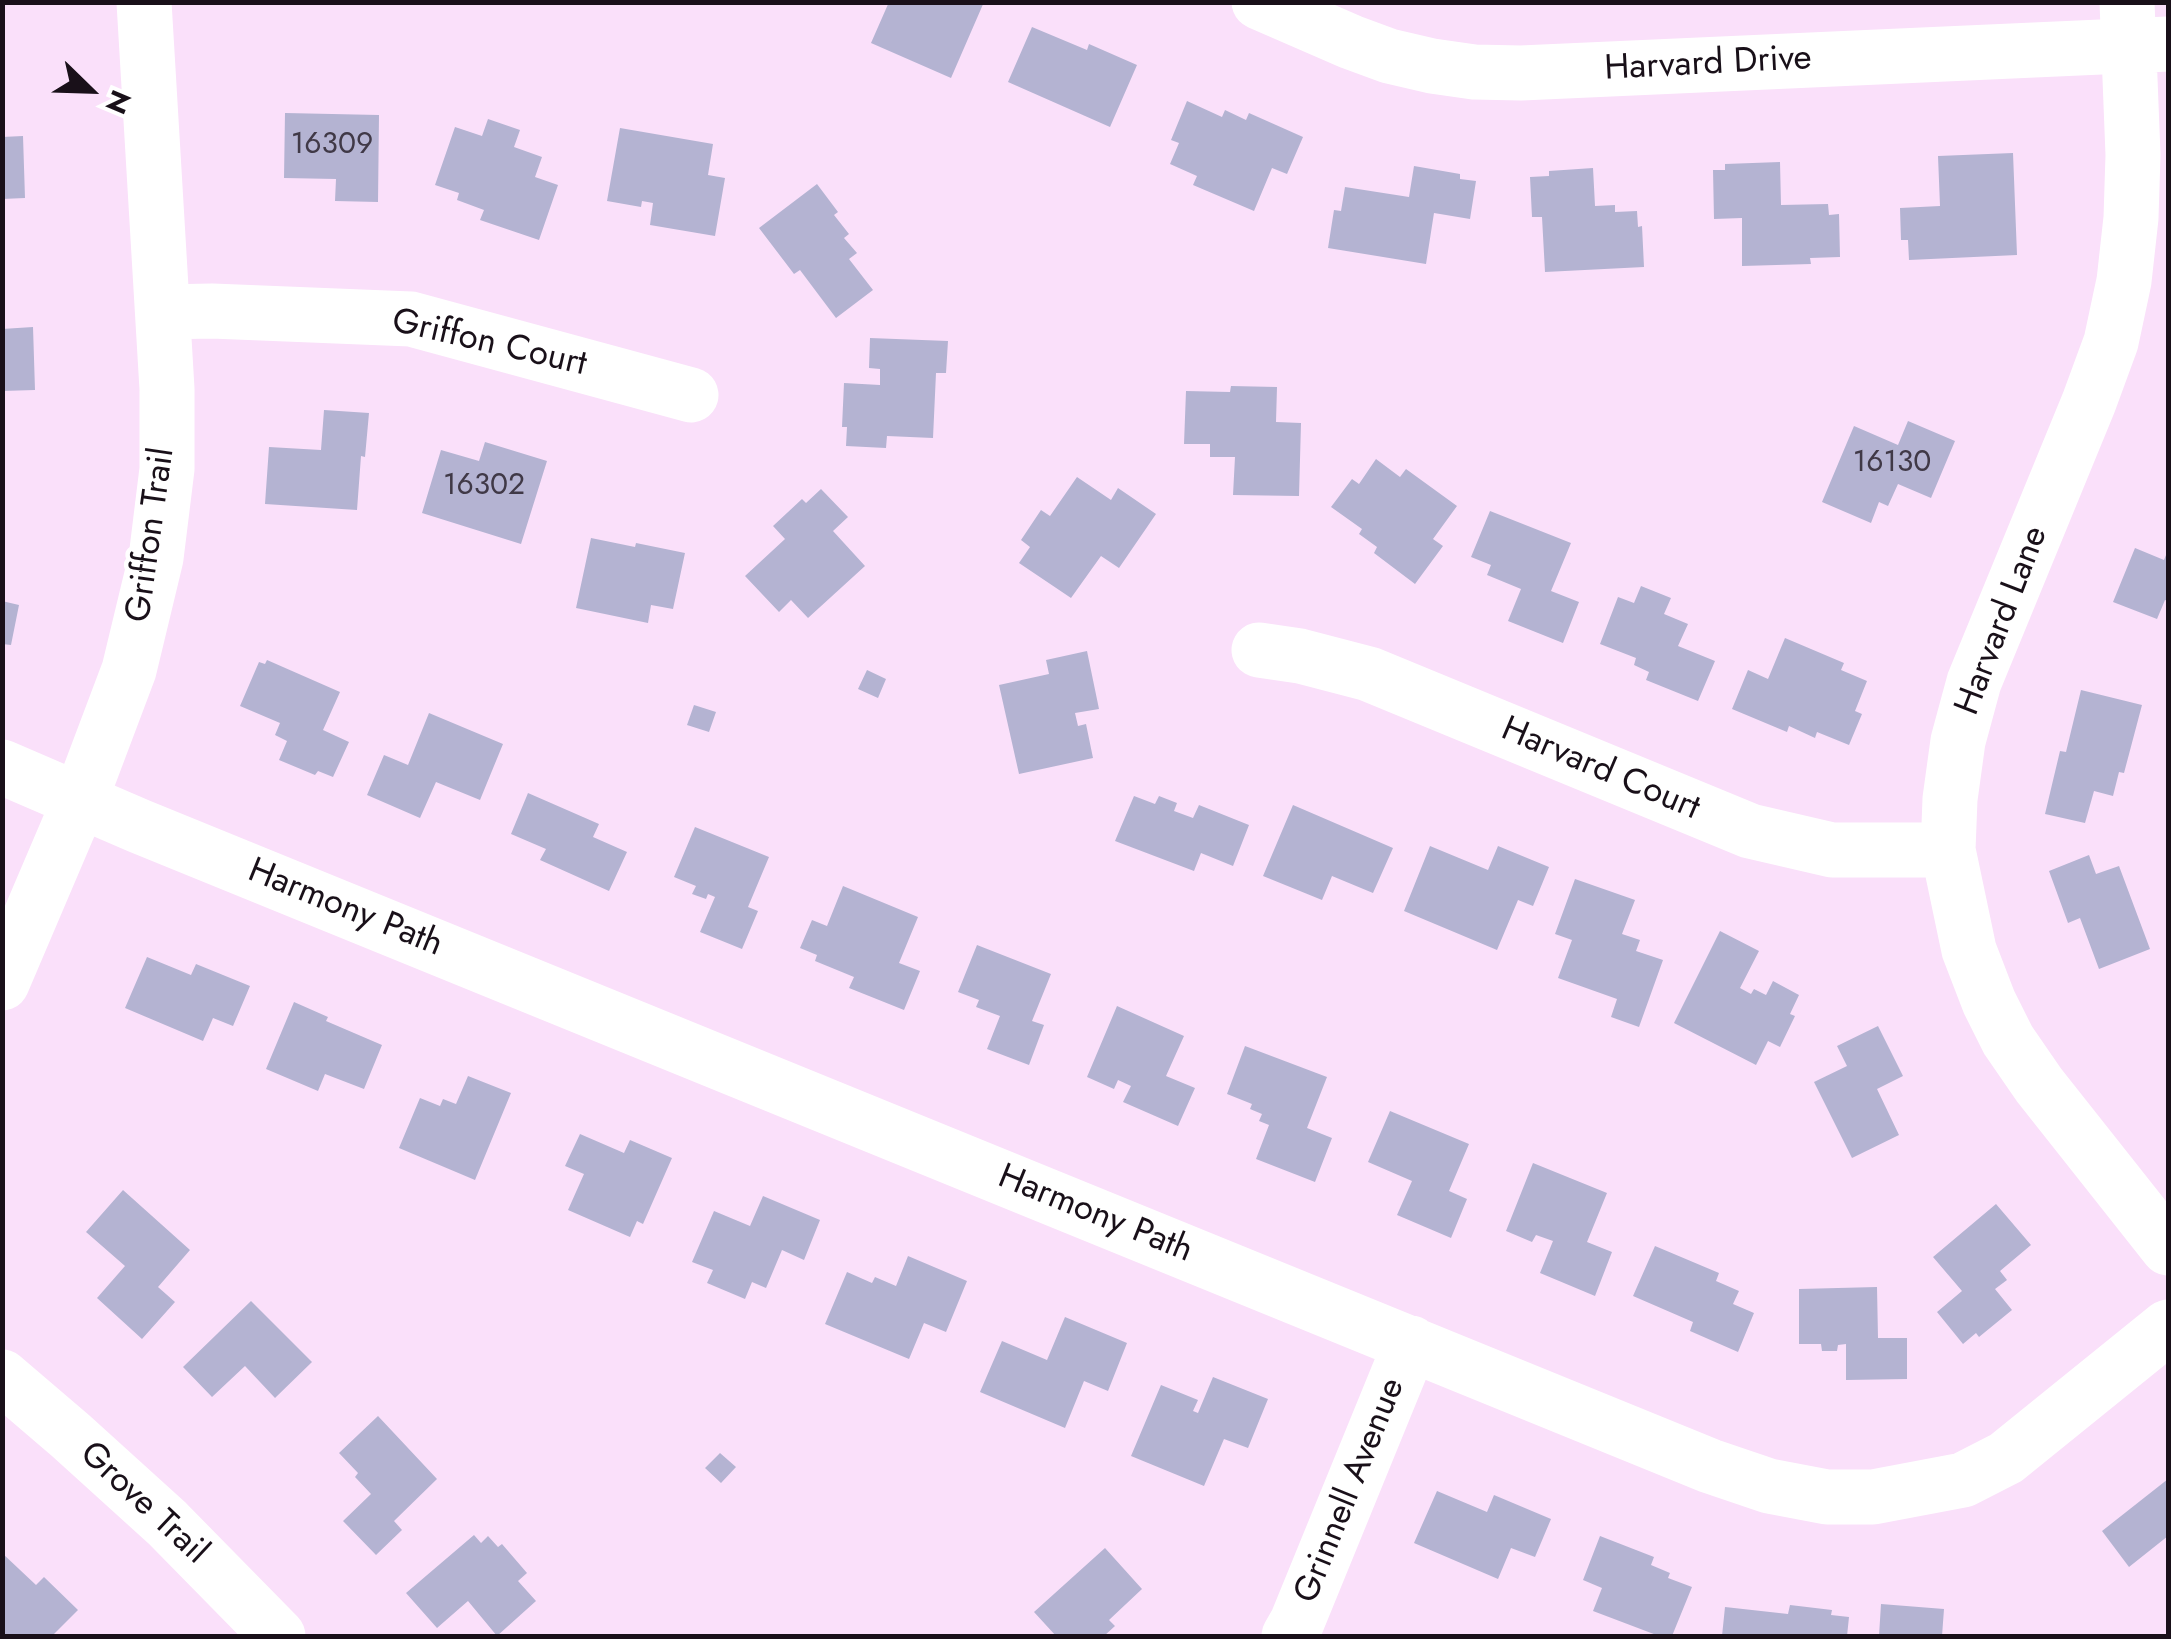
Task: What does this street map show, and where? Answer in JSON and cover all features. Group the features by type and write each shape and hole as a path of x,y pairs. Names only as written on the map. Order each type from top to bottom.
{"street":[{"name":"Griffon Trail","path":"2,983 80,800 129,670 156,558 167,470 163,312 144,2"},
{"name":"Harvard Drive","path":"1259,2 1389,56 1474,72 1540,72 2141,31"},
{"name":"Harvard Lane","path":"2141,31 2131,218 2124,281 2111,342 1974,682 1958,742 1948,850 1969,950 2008,1040 2168,1248"},
{"name":"Griffon Court","path":"163,312 411,319 691,395"},
{"name":"Harvard Court","path":"1259,650 1369,674 1750,831 1832,850 1948,850"},
{"name":"Harmony Path","path":"2,768 1710,1466 1769,1486 1827,1497 1874,1496 1963,1480 2006,1458 2168,1327"},
{"name":"Grinnell Avenue","path":"1288,1636 1412,1344"},
{"name":"Grove Trail","path":"2,1377 167,1523 278,1636"}],"building":[{"path":"889,2 984,2 951,78 871,43"},
{"path":"1032,27 1087,50 1089,44 1137,65 1110,127 1008,82"},
{"path":"1187,101 1222,117 1225,110 1246,120 1249,113 1303,137 1287,174 1272,168 1254,211 1193,185 1197,176 1170,164 1179,143 1171,140"},
{"path":"285,113 379,115 378,202 335,201 336,179 284,178"},
{"path":"488,119 520,130 514,147 542,157 535,177 558,185 539,240 480,220 484,210 457,200 459,193 435,185 455,127 482,136"},
{"path":"620,128 713,144 708,175 725,178 715,236 650,225 653,203 642,201 641,207 607,201"},
{"path":"23,136 25,198 2,199 2,137"},
{"path":"2013,153 2017,255 1909,260 1908,240 1901,240 1900,208 1940,206 1938,156"},
{"path":"1780,162 1781,205 1828,204 1829,215 1839,214 1840,257 1810,258 1811,264 1742,266 1742,218 1714,219 1713,170 1725,170 1725,164"},
{"path":"1414,166 1460,174 1460,179 1476,181 1470,219 1434,213 1426,264 1328,248 1334,210 1341,211 1345,187 1409,197"},
{"path":"1593,168 1595,206 1615,205 1615,212 1637,211 1638,227 1642,226 1644,267 1545,272 1542,217 1532,217 1530,177 1549,176 1549,171"},
{"path":"817,184 849,234 844,238 857,253 849,259 873,290 836,318 800,270 794,274 759,228"},
{"path":"33,327 35,390 2,391 2,329"},
{"path":"870,338 948,341 946,373 936,373 933,438 887,436 886,448 846,446 847,427 842,427 844,383 880,385 880,369 869,368"},
{"path":"1231,386 1277,387 1276,422 1301,423 1299,496 1233,495 1235,457 1210,457 1210,444 1184,444 1186,391 1230,392"},
{"path":"324,410 369,413 357,510 265,504 269,447 321,450"},
{"path":"1908,421 1955,441 1931,498 1898,484 1888,506 1879,502 1871,523 1822,502 1854,426 1898,445"},
{"path":"485,442 547,461 521,544 422,513 441,450 479,461"},
{"path":"1376,459 1400,477 1406,469 1457,506 1433,539 1443,546 1415,584 1374,553 1377,547 1359,534 1362,529 1331,507 1352,479 1359,484"},
{"path":"1077,477 1111,500 1118,488 1156,514 1119,568 1101,556 1071,598 1019,563 1030,547 1021,540 1041,510 1050,516"},
{"path":"821,489 848,517 833,531 865,566 808,618 791,600 779,612 745,576 785,539 773,526 802,499 806,503"},
{"path":"1490,511 1571,543 1551,591 1579,602 1563,643 1508,621 1521,589 1487,575 1491,565 1471,557"},
{"path":"591,538 685,553 673,609 651,605 648,623 576,608"},
{"path":"2135,548 2164,560 2168,550 2168,601 2165,600 2157,619 2113,602"},
{"path":"1641,586 1671,598 1664,614 1688,624 1678,646 1715,661 1698,701 1646,680 1649,672 1634,665 1636,658 1600,644 1618,597 1634,603"},
{"path":"2,601 19,605 11,645 2,644"},
{"path":"1785,638 1844,663 1841,670 1867,681 1855,711 1862,714 1849,745 1817,732 1815,738 1789,726 1787,732 1732,709 1748,670 1768,679"},
{"path":"1087,651 1099,709 1075,713 1078,726 1086,724 1093,758 1019,774 999,685 1049,674 1046,660"},
{"path":"267,660 340,692 323,730 349,742 333,777 318,771 315,775 279,760 287,741 275,735 280,723 240,706 259,662 265,664"},
{"path":"867,670 886,679 878,698 858,689"},
{"path":"2081,690 2142,705 2124,773 2119,772 2113,796 2094,791 2085,823 2045,814 2060,751 2066,752"},
{"path":"694,705 716,712 709,732 687,725"},
{"path":"429,713 503,744 480,800 436,782 420,818 367,795 384,755 408,765"},
{"path":"528,793 599,824 593,837 627,852 609,891 540,860 546,849 511,834"},
{"path":"1134,796 1155,804 1159,796 1177,803 1174,811 1193,818 1199,805 1249,825 1233,866 1201,853 1194,871 1115,841"},
{"path":"1293,805 1393,848 1373,893 1332,876 1322,900 1263,876"},
{"path":"695,827 769,857 748,907 758,911 742,949 700,932 715,897 708,894 706,899 692,894 696,886 674,877"},
{"path":"1430,846 1488,870 1498,846 1549,867 1533,906 1518,900 1497,950 1404,911"},
{"path":"2089,855 2096,874 2119,866 2150,949 2099,969 2080,918 2068,923 2049,871"},
{"path":"1575,879 1635,900 1622,934 1640,940 1636,951 1663,960 1639,1027 1611,1017 1617,999 1558,978 1572,940 1555,934"},
{"path":"843,886 918,917 899,963 920,971 904,1010 849,988 854,977 815,961 817,955 800,948 812,920 827,926"},
{"path":"1720,931 1759,951 1740,988 1766,995 1773,981 1799,995 1790,1014 1795,1016 1780,1047 1768,1041 1756,1065 1674,1023"},
{"path":"977,945 1051,974 1032,1021 1044,1025 1029,1065 987,1049 1000,1016 976,1007 979,1000 958,992"},
{"path":"147,957 191,975 196,964 250,986 233,1026 213,1018 203,1041 125,1008"},
{"path":"294,1002 328,1017 326,1021 382,1045 364,1089 325,1074 318,1091 266,1069"},
{"path":"1117,1006 1184,1036 1166,1076 1195,1088 1178,1126 1123,1102 1131,1086 1118,1080 1114,1089 1087,1077"},
{"path":"1878,1026 1903,1076 1877,1089 1899,1135 1852,1158 1814,1082 1847,1066 1837,1046"},
{"path":"1245,1046 1327,1077 1307,1128 1332,1138 1315,1182 1256,1159 1269,1125 1259,1121 1262,1114 1250,1109 1252,1104 1227,1094"},
{"path":"468,1076 511,1093 475,1180 399,1148 420,1098 440,1106 443,1099 456,1104"},
{"path":"1390,1111 1469,1144 1449,1191 1467,1199 1451,1238 1397,1215 1412,1181 1368,1162"},
{"path":"580,1134 624,1153 630,1140 672,1158 643,1224 637,1221 630,1237 568,1210 584,1174 565,1166"},
{"path":"1533,1163 1607,1193 1587,1242 1612,1252 1595,1296 1540,1273 1553,1241 1536,1235 1532,1242 1506,1231"},
{"path":"123,1190 190,1250 158,1287 175,1302 142,1339 97,1298 125,1266 86,1232"},
{"path":"763,1196 820,1220 804,1260 782,1250 766,1288 752,1282 745,1299 707,1283 713,1270 692,1262 714,1211 750,1226"},
{"path":"1996,1204 2031,1245 2000,1271 2007,1280 1995,1289 2012,1310 1979,1337 1976,1333 1963,1344 1937,1312 1962,1291 1933,1257"},
{"path":"1655,1246 1719,1273 1716,1281 1739,1291 1733,1304 1754,1313 1738,1352 1690,1331 1693,1322 1633,1296"},
{"path":"908,1256 967,1281 946,1332 924,1323 909,1359 825,1324 847,1272 872,1283 875,1277 896,1286"},
{"path":"1877,1287 1878,1338 1907,1338 1907,1379 1846,1380 1846,1344 1838,1345 1837,1351 1822,1351 1821,1344 1799,1344 1799,1289"},
{"path":"251,1301 312,1362 275,1398 245,1366 212,1397 183,1367"},
{"path":"1065,1317 1127,1343 1108,1391 1084,1381 1065,1428 980,1392 1002,1341 1047,1360"},
{"path":"1213,1377 1268,1399 1248,1448 1224,1439 1204,1486 1131,1456 1161,1385 1198,1400 1193,1411 1198,1413"},
{"path":"378,1416 437,1479 394,1521 402,1530 376,1555 343,1521 371,1494 339,1453"},
{"path":"720,1453 736,1467 721,1483 705,1468"},
{"path":"2168,1479 2168,1536 2129,1567 2102,1531"},
{"path":"1437,1491 1487,1512 1494,1495 1551,1519 1535,1557 1511,1548 1498,1579 1414,1543"},
{"path":"474,1535 481,1543 488,1536 498,1547 502,1544 527,1573 518,1581 536,1601 497,1636 468,1601 437,1628 406,1593"},
{"path":"1600,1536 1654,1557 1651,1565 1670,1573 1668,1578 1692,1587 1672,1636 1659,1636 1593,1611 1602,1588 1583,1580"},
{"path":"1105,1548 1142,1589 1109,1620 1115,1626 1104,1636 1056,1636 1034,1612"},
{"path":"2,1553 36,1585 44,1577 78,1610 52,1636 2,1636"},
{"path":"1881,1604 1944,1609 1942,1636 1879,1636"},
{"path":"1790,1605 1832,1610 1831,1615 1849,1617 1847,1636 1722,1636 1725,1607 1788,1614"}]}
